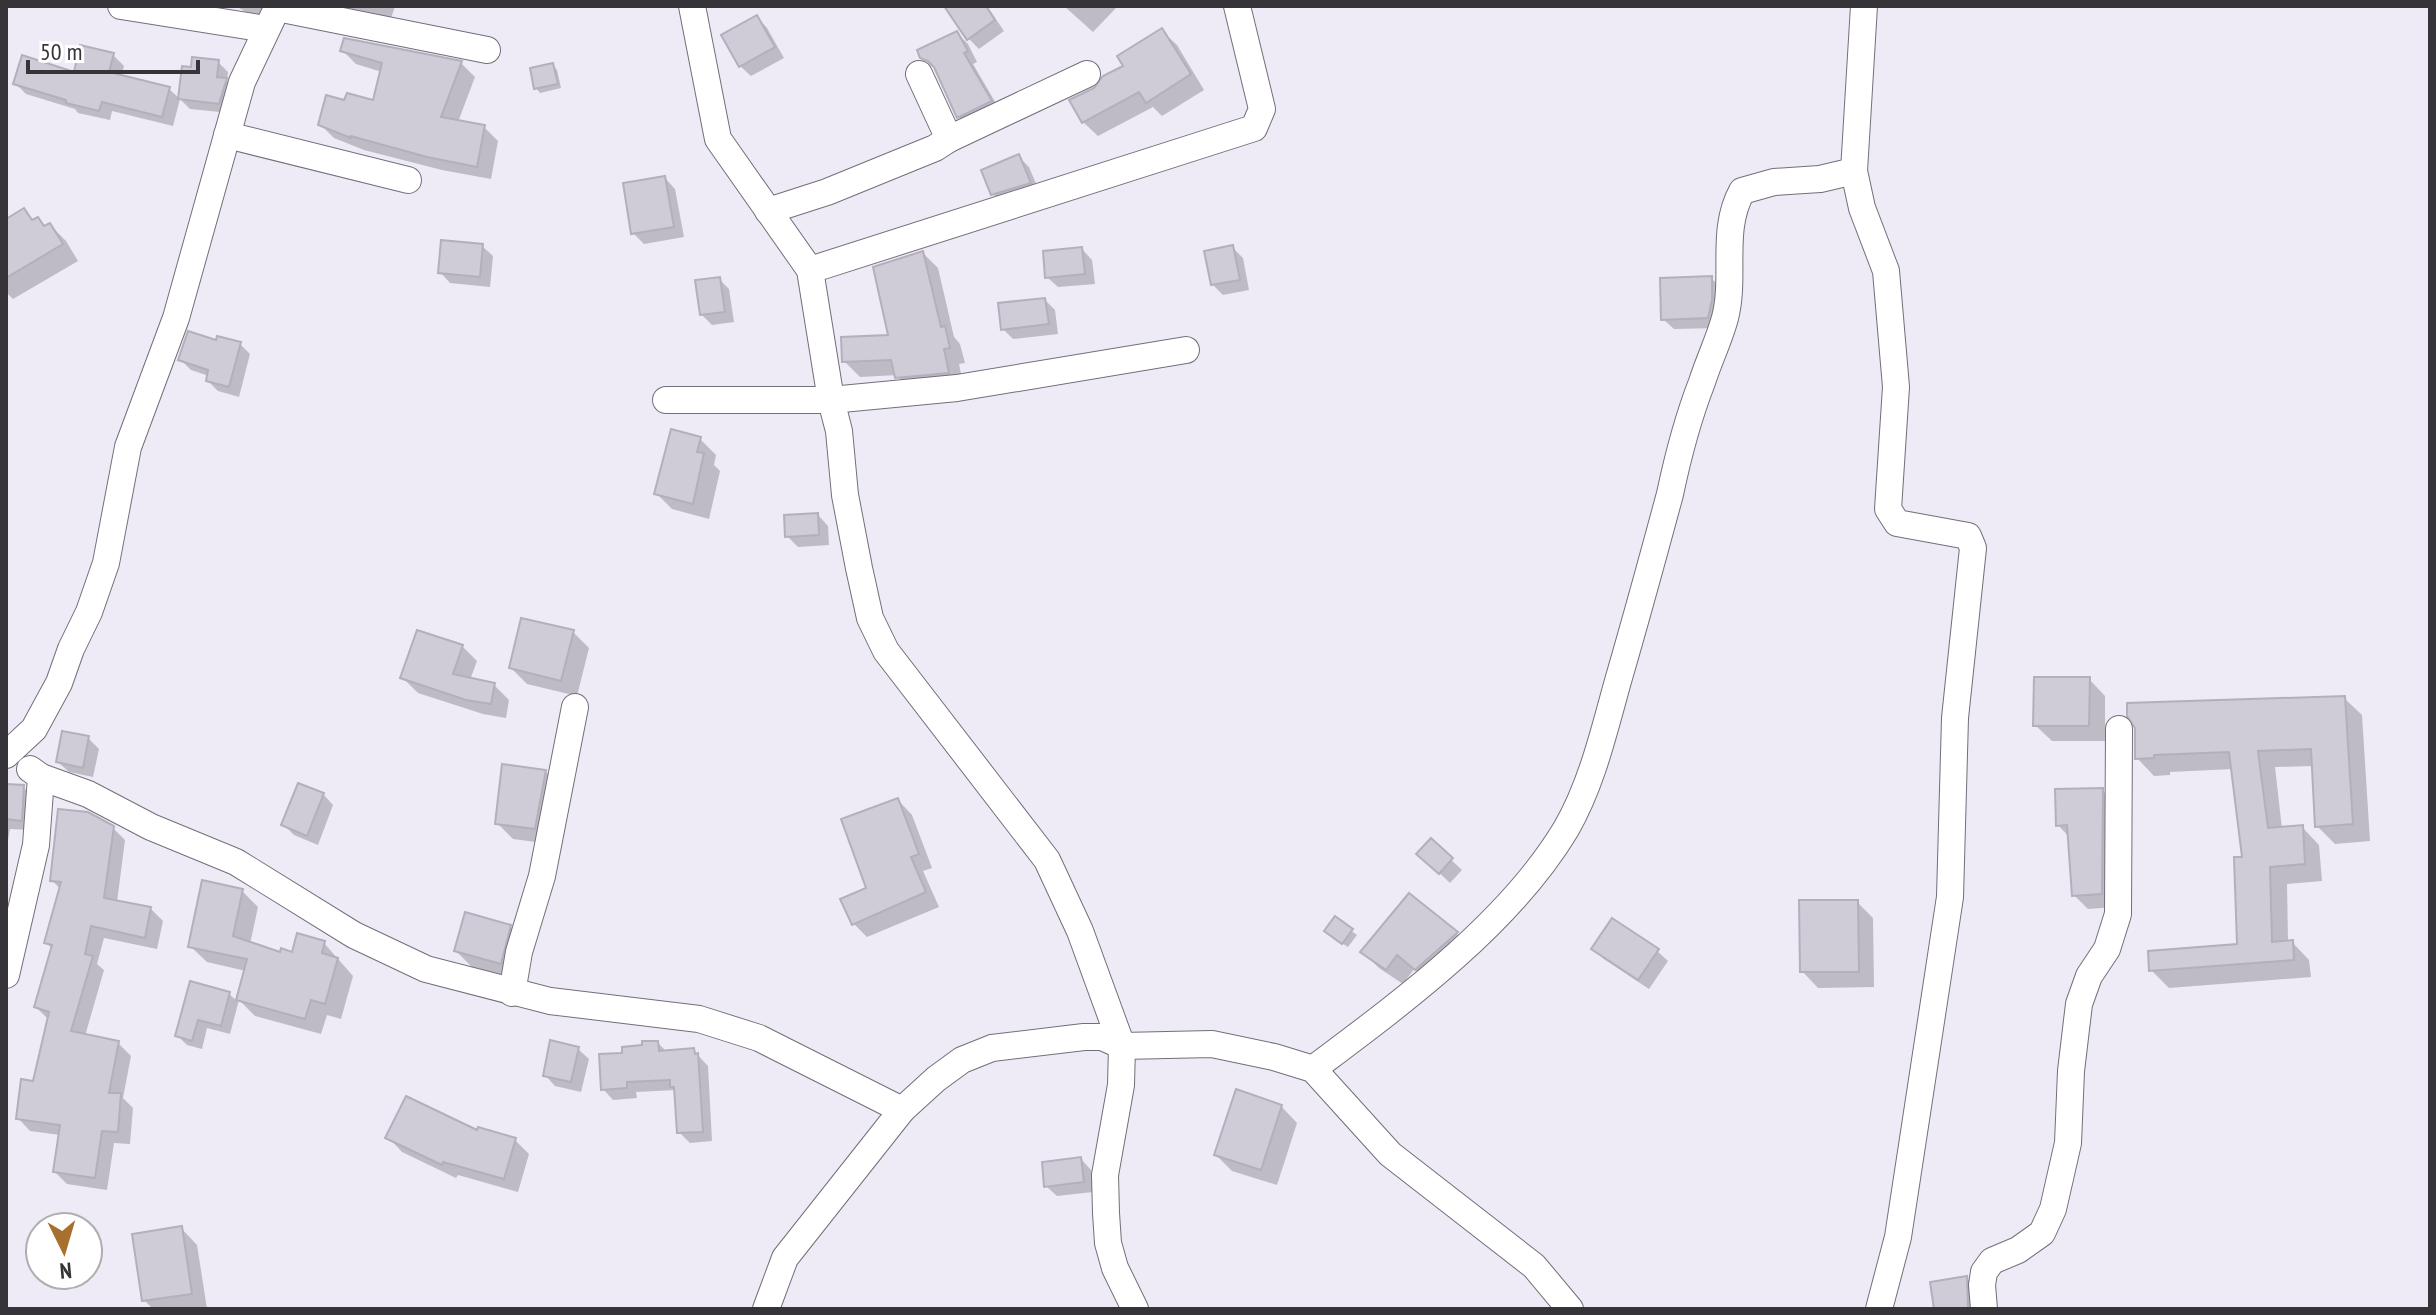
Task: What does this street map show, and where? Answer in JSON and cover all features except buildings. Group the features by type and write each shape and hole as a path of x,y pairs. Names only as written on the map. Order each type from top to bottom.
{"street":[{"path":"121,6 274,14 487,50"},
{"path":"692,6 718,139 810,270 839,431 845,495 870,618 886,651 1047,860 1080,931 1122,1046 1121,1085 1105,1175 1106,1213 1108,1243 1115,1268 1135,1309"},
{"path":"810,270 1254,128 1262,109 1237,6"},
{"path":"1864,6 1854,171 1862,208 1886,271 1896,387 1888,509 1897,523 1968,536 1973,548 1955,718 1950,897 1898,1237 1879,1309"},
{"path":"274,14 242,82 176,318 128,447 106,563 89,612 59,683 34,729 7,754 41,777 88,794 151,827 236,862 354,935 426,969 512,993 592,1007 699,1019 759,1038 902,1110"},
{"path":"919,74 949,139"},
{"path":"768,211 827,192 935,148 1087,74"},
{"path":"227,135 408,180"},
{"path":"1313,1069 1410,996 1468,943 1533,879 1567,826 1599,753 1678,457 1726,315 1730,286 1729,227 1733,207 1742,191 1774,182 1820,179 1854,171"},
{"path":"666,400 831,400 957,388 1186,350"},
{"path":"512,993 519,952 542,876 575,707"},
{"path":"1984,1309 1984,1272 1992,1261 2042,1233 2053,1209 2068,1143 2071,1071 2079,1004 2089,976 2107,949 2118,914 2119,729"},
{"path":"6,975 36,845 41,777"},
{"path":"766,1309 785,1258 902,1110 962,1060 992,1048 1102,1037 1122,1046 1212,1044 1313,1069 1390,1154 1534,1266 1570,1309"}]}
